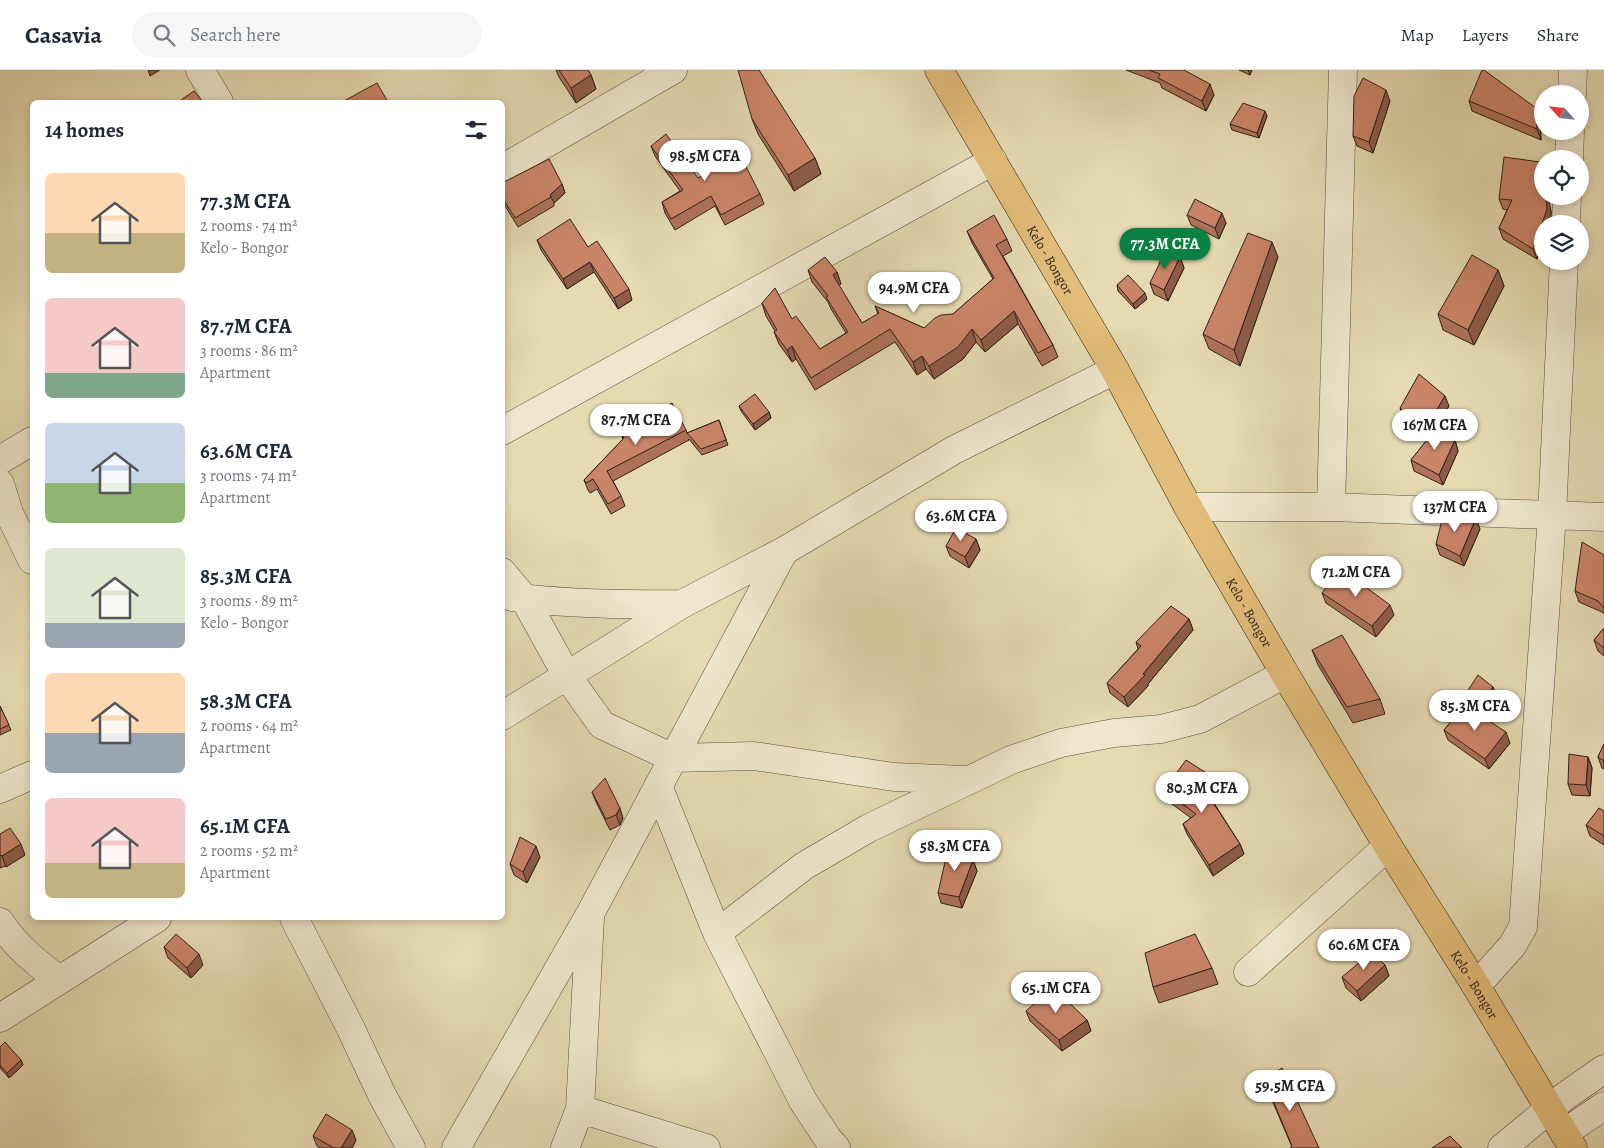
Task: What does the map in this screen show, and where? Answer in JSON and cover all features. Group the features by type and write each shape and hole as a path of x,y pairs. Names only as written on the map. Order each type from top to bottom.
{"highway":[{"name":"Kelo - Bongor","path":"939,70 1115,370 1188,507 1285,674 1388,846 1476,986 1569,1140"}],"street":[{"path":"200,70 218,100"},
{"path":"505,167 673,70"},
{"path":"1331,507 1343,70"},
{"path":"1572,85 1573,70"},
{"path":"505,429 993,161"},
{"path":"1476,986 1512,946 1523,927 1552,515 1564,270"},
{"path":"505,714 682,604 784,550 954,450 1115,370"},
{"path":"0,484 10,513 30,556"},
{"path":"1188,507 1331,507 1604,516"},
{"path":"456,1148 590,914 784,550"},
{"path":"505,579 513,597 602,725 673,758 754,756 894,777 967,780"},
{"path":"513,597 618,606 682,604"},
{"path":"717,933 804,866 869,828 967,780 1011,760 1061,743 1114,733 1161,729 1200,719 1285,674"},
{"path":"0,789 30,776"},
{"path":"658,786 717,933 804,1101 828,1139 836,1148"},
{"path":"1248,972 1388,846"},
{"path":"565,1148 580,1109 590,914"},
{"path":"0,1018 154,920"},
{"path":"295,920 351,1029 382,1095 411,1148"},
{"path":"0,922 22,949 59,980"},
{"path":"1502,1148 1564,1097 1604,1069"},
{"path":"1569,1140 1604,1106"},
{"path":"580,1109 706,1148"}],"building":[{"path":"559,70 588,70 591,75 571,88"},
{"path":"738,70 759,70 815,158 788,175 752,119"},
{"path":"1149,70 1184,70 1210,84 1202,101 1158,78 1160,74"},
{"path":"1482,70 1484,70 1534,107 1534,128 1469,101"},
{"path":"1363,78 1386,90 1369,142 1353,136 1354,96"},
{"path":"377,83 387,100 346,100"},
{"path":"194,91 201,100 181,100"},
{"path":"1243,103 1265,111 1257,133 1230,124"},
{"path":"666,134 698,178 740,155 760,194 721,215 711,196 671,219 662,202 683,190 651,146"},
{"path":"1504,157 1534,161 1534,205 1547,205 1547,209 1545,215 1534,215 1533,249 1499,228 1512,200 1499,199"},
{"path":"549,159 562,184 550,195 551,197 515,218 505,202 505,181"},
{"path":"1195,199 1222,213 1215,228 1187,215"},
{"path":"994,215 1007,239 996,245 1053,345 1038,353 1014,311 981,340 972,329 958,347 929,366 922,356 913,362 890,329 811,378 792,346 787,350 774,332 777,330 762,303 775,288 792,319 796,316 820,349 848,332 826,297 828,296 808,270 825,257 837,272 833,275 862,323 879,313 875,306 924,328 941,315 953,314 994,278 967,231"},
{"path":"570,219 588,247 597,241 629,289 614,298 590,262 563,279 537,240"},
{"path":"1248,233 1272,242 1234,350 1203,334"},
{"path":"1166,250 1180,257 1164,290 1150,283"},
{"path":"1472,255 1498,270 1468,330 1438,314"},
{"path":"1128,275 1145,293 1133,304 1117,285"},
{"path":"1419,374 1445,396 1424,431 1400,408"},
{"path":"755,394 769,412 753,424 739,406"},
{"path":"672,403 686,430 607,471 621,496 608,504 593,479 586,483 584,480 624,438 620,431"},
{"path":"719,420 726,440 701,449 687,433"},
{"path":"1437,427 1455,440 1439,475 1411,460"},
{"path":"1443,516 1476,518 1460,556 1436,544"},
{"path":"956,528 976,539 965,557 946,546"},
{"path":"1582,542 1604,555 1604,608 1598,601 1575,591"},
{"path":"1340,568 1390,605 1372,626 1322,593"},
{"path":"1171,606 1189,619 1143,674 1145,675 1124,697 1107,683 1141,646 1136,642"},
{"path":"1604,628 1604,648 1594,640"},
{"path":"1342,635 1380,699 1347,707 1312,650"},
{"path":"1478,675 1493,687 1476,712 1461,701"},
{"path":"1465,705 1506,732 1485,759 1444,730"},
{"path":"0,706 9,725 0,729"},
{"path":"1604,744 1604,761 1598,757"},
{"path":"1569,754 1588,757 1586,785 1568,784"},
{"path":"1186,760 1208,774 1201,784 1240,844 1209,865 1183,824 1196,814 1164,790"},
{"path":"605,778 620,808 616,815 606,819 592,792"},
{"path":"1599,808 1604,811 1604,836 1586,825"},
{"path":"10,828 21,844 0,856 0,834"},
{"path":"520,837 536,846 523,872 510,864"},
{"path":"949,844 973,860 959,897 938,893"},
{"path":"176,934 199,954 187,968 164,947"},
{"path":"1195,934 1212,968 1153,987 1145,953"},
{"path":"1372,952 1385,965 1357,991 1342,977"},
{"path":"1053,987 1087,1020 1059,1040 1026,1011"},
{"path":"5,1042 21,1060 7,1073 0,1065 0,1047"},
{"path":"1282,1068 1319,1148 1290,1148 1292,1146 1264,1079"},
{"path":"326,1114 352,1130 341,1148 334,1148 313,1136"},
{"path":"1450,1136 1462,1148 1432,1148"}]}
